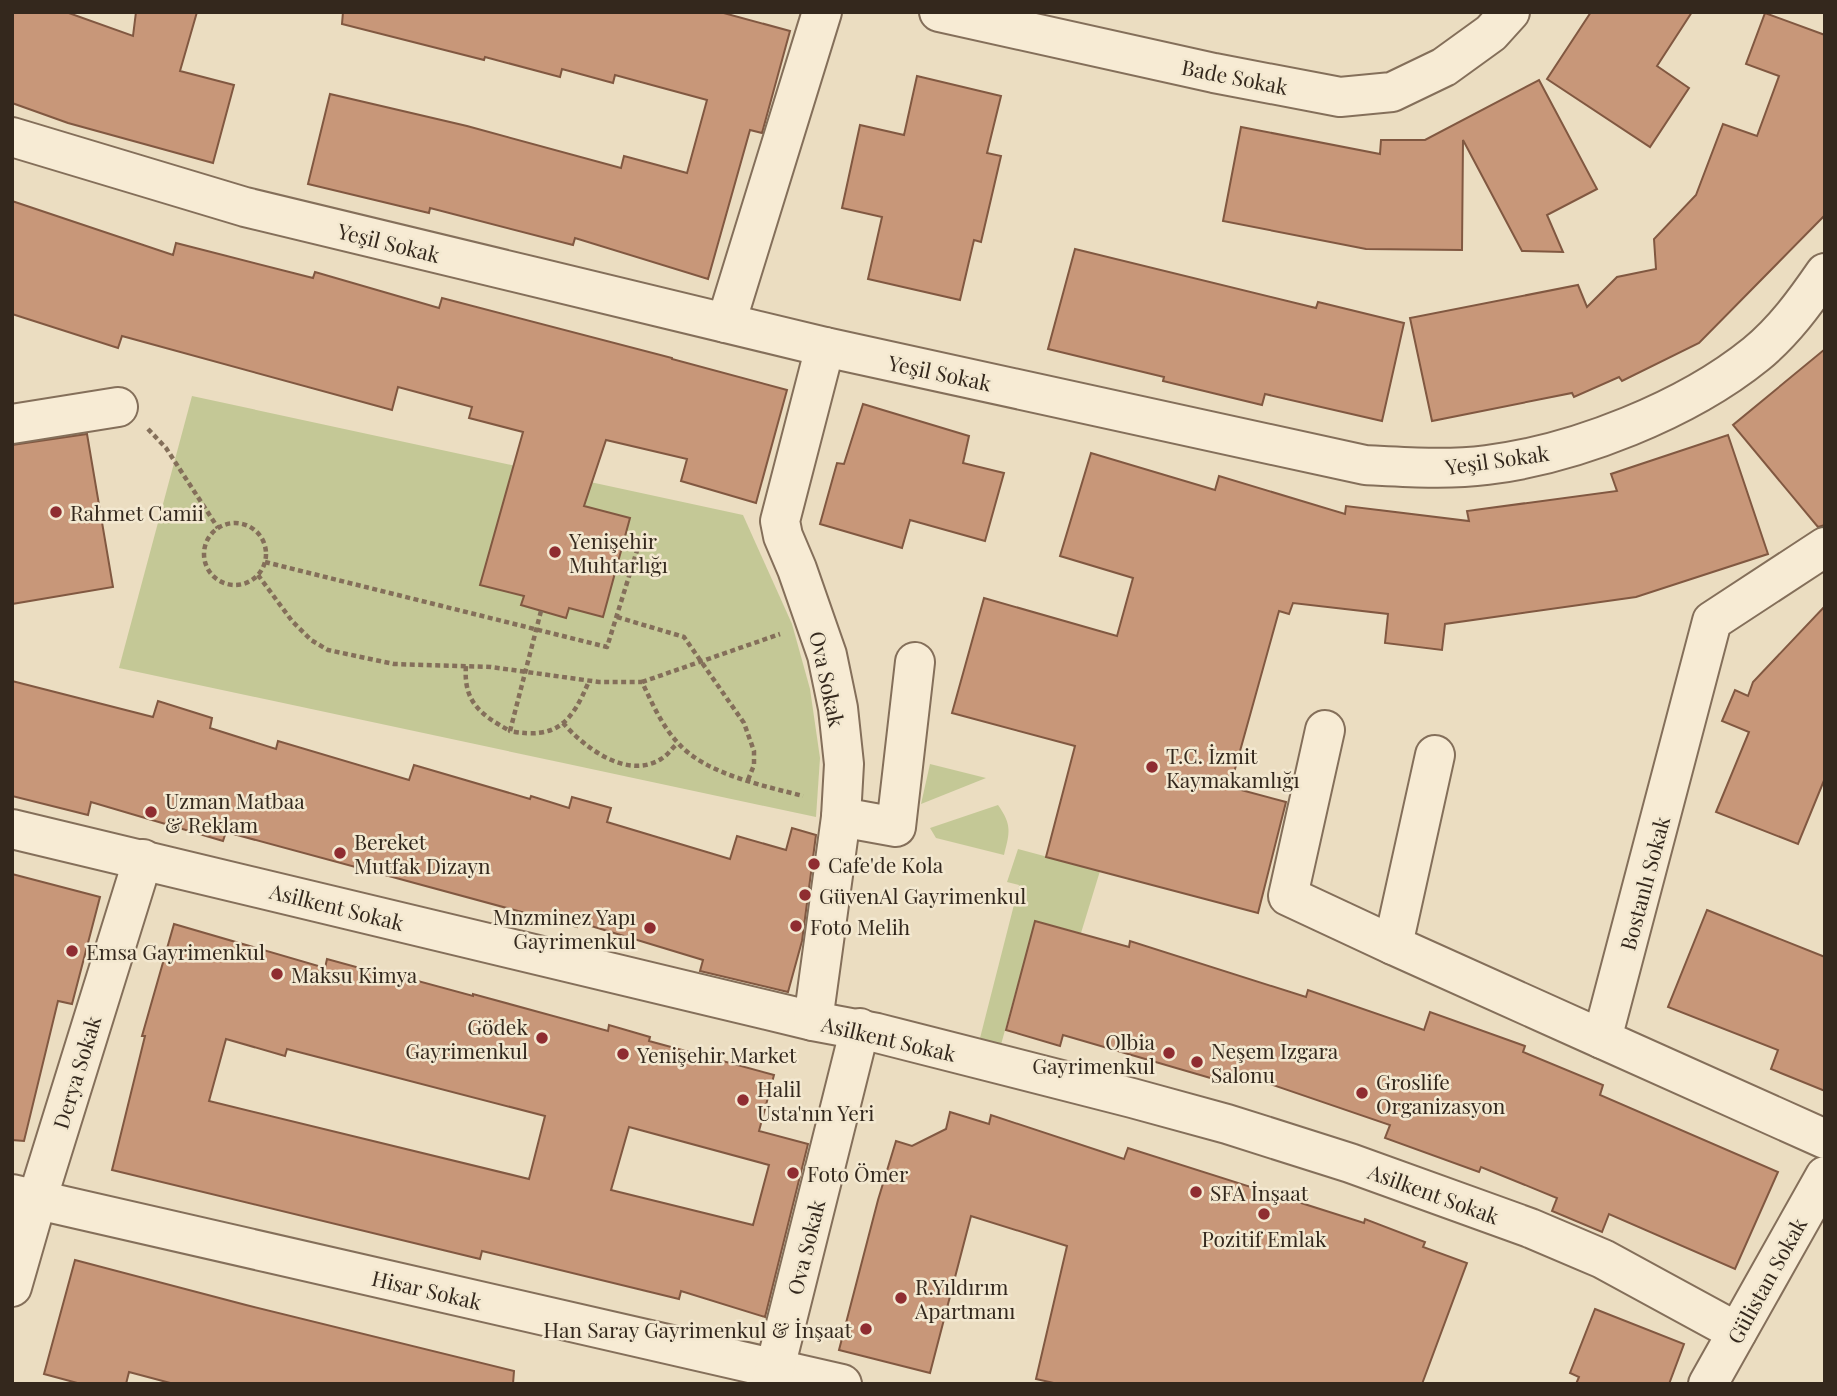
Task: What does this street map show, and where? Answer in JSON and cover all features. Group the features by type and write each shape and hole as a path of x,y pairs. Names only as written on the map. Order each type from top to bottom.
{"street":[{"path":"726,323 822,12"},
{"name":"Bade Sokak","path":"939,12 1214,73 1340,96 1392,92 1444,67 1491,33 1510,12"},
{"name":"Yeşil Sokak","path":"12,137 245,207 825,347 1365,465 1429,468 1488,465 1561,450 1634,424 1701,392 1757,353 1797,313 1825,273"},
{"name":"Ova Sokak","path":"813,1021 841,812 844,764 838,708 827,655 780,522 825,347"},
{"path":"12,424 118,407"},
{"name":"Bostanlı Sokak","path":"1602,1039 1712,621 1825,547"},
{"path":"841,812 895,827 915,662"},
{"path":"1325,730 1288,896 1825,1139"},
{"path":"1393,944 1435,755"},
{"name":"Asilkent Sokak","path":"12,829 813,1021 860,1028 1156,1105 1350,1163 1518,1224 1604,1258 1737,1332"},
{"name":"Derya Sokak","path":"12,1287 24,1197 143,859"},
{"name":"Ova Sokak","path":"773,1376 860,1028"},
{"name":"Gülistan Sokak","path":"1708,1384 1825,1176"},
{"name":"Hisar Sokak","path":"24,1197 773,1376 842,1384"}],"path":[{"path":"118,407 152,433 166,448 218,528"},
{"path":"228,523 238,523 257,532 266,551 265,562 258,575 249,582 229,584 211,574 205,564 205,544 218,528 228,523"},
{"path":"265,562 607,647 640,541"},
{"path":"258,575 292,621 311,640 328,650 394,664 526,671 589,681 642,682 816,621"},
{"path":"510,731 541,611"},
{"path":"617,617 684,638 744,723 754,751 754,765 748,780"},
{"path":"466,666 467,691 477,709 510,731 529,735 547,733 564,723 576,708 589,681"},
{"path":"642,682 659,717 692,757 723,772 841,812"},
{"path":"564,723 592,751 616,762 641,766 662,759 678,743"}],"green space":[{"path":"192,396 743,515 792,624 810,689 820,758 816,817 119,668"},
{"path":"930,764 986,778 921,804"},
{"path":"998,805 1006,818 1008,829 1004,855 936,838 930,828"},
{"path":"1018,849 1100,871 1081,933 1035,921 999,1052 978,1046 1019,885 1007,882"}],"building":[{"path":"12,12 66,12 133,36 136,12 197,12 180,71 234,85 213,163 68,123 12,103"},
{"path":"343,12 720,12 790,31 762,133 750,130 708,279 575,238 573,245 430,208 429,213 308,184 330,94 467,126 621,168 624,156 687,173 707,100 615,75 613,83 562,69 560,77 485,57 484,60 342,24"},
{"path":"1591,12 1692,12 1657,66 1689,88 1650,147 1547,79"},
{"path":"1765,13 1825,35 1825,215 1699,343 1622,381 1619,377 1574,397 1572,393 1432,421 1410,318 1578,285 1587,307 1617,277 1656,269 1654,239 1696,195 1723,124 1757,136 1779,76 1746,64"},
{"path":"917,76 1001,96 987,153 1001,156 981,242 974,240 960,300 868,279 882,217 842,208 860,125 904,135"},
{"path":"1539,80 1597,189 1547,215 1563,252 1522,251 1463,140 1462,250 1366,249 1223,221 1241,127 1380,154 1381,140 1425,140"},
{"path":"12,201 173,255 176,243 313,278 315,272 439,308 442,298 787,390 756,503 681,481 687,459 606,440 584,506 630,518 603,617 569,608 566,618 521,605 524,596 480,585 523,432 469,418 472,407 398,387 392,410 122,336 118,348 12,314"},
{"path":"1075,249 1316,308 1318,302 1404,323 1382,421 1265,394 1262,405 1163,381 1164,377 1048,349"},
{"path":"1825,349 1825,525 1818,527 1733,425"},
{"path":"863,404 969,436 963,463 1004,473 985,541 910,520 902,548 820,524 837,463 844,464"},
{"name":"Rahmet Camii","path":"87,434 113,587 12,604 12,445"},
{"path":"1728,435 1768,554 1636,597 1445,624 1442,650 1385,643 1388,614 1293,603 1289,614 1279,611 1230,787 1286,802 1258,913 1046,857 1075,746 952,713 984,598 1117,636 1133,578 1060,556 1091,453 1215,490 1219,476 1345,514 1346,506 1469,521 1467,511 1617,491 1611,474"},
{"path":"1825,606 1825,778 1798,844 1716,812 1749,732 1722,721 1735,690 1748,696 1753,682"},
{"path":"12,681 153,717 158,701 212,718 210,728 276,749 278,741 409,780 414,765 569,808 572,797 611,808 607,822 730,859 737,836 786,850 792,828 816,835 802,941 788,992 700,971 703,960 578,922 577,927 226,832 223,841 91,802 88,815 12,796"},
{"path":"12,874 100,897 72,1004 58,1001 24,1141 12,1140"},
{"path":"1707,910 1825,957 1825,1091 1771,1069 1778,1050 1668,1007"},
{"path":"1035,921 1129,947 1130,941 1306,997 1308,990 1424,1030 1430,1012 1525,1046 1523,1052 1603,1085 1600,1095 1778,1172 1735,1269 1609,1214 1602,1232 1552,1211 1557,1198 1481,1167 1479,1172 1385,1138 1390,1125 1235,1072 1231,1084 1063,1035 1060,1046 1006,1030"},
{"path":"174,924 325,968 327,959 407,981 407,978 473,994 608,1031 609,1025 650,1037 649,1041 774,1075 759,1131 808,1144 765,1317 681,1291 679,1299 482,1251 480,1259 112,1170 145,1036 142,1036","holes":["226,1039 285,1056 287,1049 545,1116 529,1179 209,1101","629,1127 769,1165 753,1225 611,1190"]},
{"path":"950,1112 989,1124 991,1115 1124,1159 1128,1148 1364,1223 1365,1219 1425,1242 1423,1247 1467,1263 1422,1384 1058,1384 1036,1379 1067,1246 971,1216 930,1373 839,1350 896,1141 912,1146 946,1129"},
{"path":"75,1260 514,1371 513,1384 174,1384 129,1372 126,1384 81,1384 44,1374"},
{"path":"1595,1309 1684,1344 1669,1384 1576,1384 1579,1377 1570,1373"}],"place":[{"name":"Rahmet Camii","path":"56,512"},
{"name":"Yenişehir Muhtarlığı","path":"555,552"},
{"name":"T.C. İzmit Kaymakamlığı","path":"1152,767"},
{"name":"Uzman Matbaa & Reklam","path":"151,812"},
{"name":"Bereket Mutfak Dizayn","path":"340,853"},
{"name":"Cafe'de Kola","path":"814,864"},
{"name":"GüvenAl Gayrimenkul","path":"805,895"},
{"name":"Foto Melih","path":"796,926"},
{"name":"Mnzminez Yapı Gayrimenkul","path":"650,928"},
{"name":"Emsa Gayrimenkul","path":"72,951"},
{"name":"Maksu Kimya","path":"277,974"},
{"name":"Gödek Gayrimenkul","path":"542,1038"},
{"name":"Olbia Gayrimenkul","path":"1169,1053"},
{"name":"Yenişehir Market","path":"623,1054"},
{"name":"Neşem Izgara Salonu","path":"1197,1062"},
{"name":"Groslife Organizasyon","path":"1362,1093"},
{"name":"Halil Usta'nın Yeri","path":"743,1100"},
{"name":"Foto Ömer","path":"793,1173"},
{"name":"SFA İnşaat","path":"1196,1192"},
{"name":"Pozitif Emlak","path":"1264,1214"},
{"name":"R.Yıldırım Apartmanı","path":"901,1298"},
{"name":"Han Saray Gayrimenkul & İnşaat","path":"866,1329"}]}
